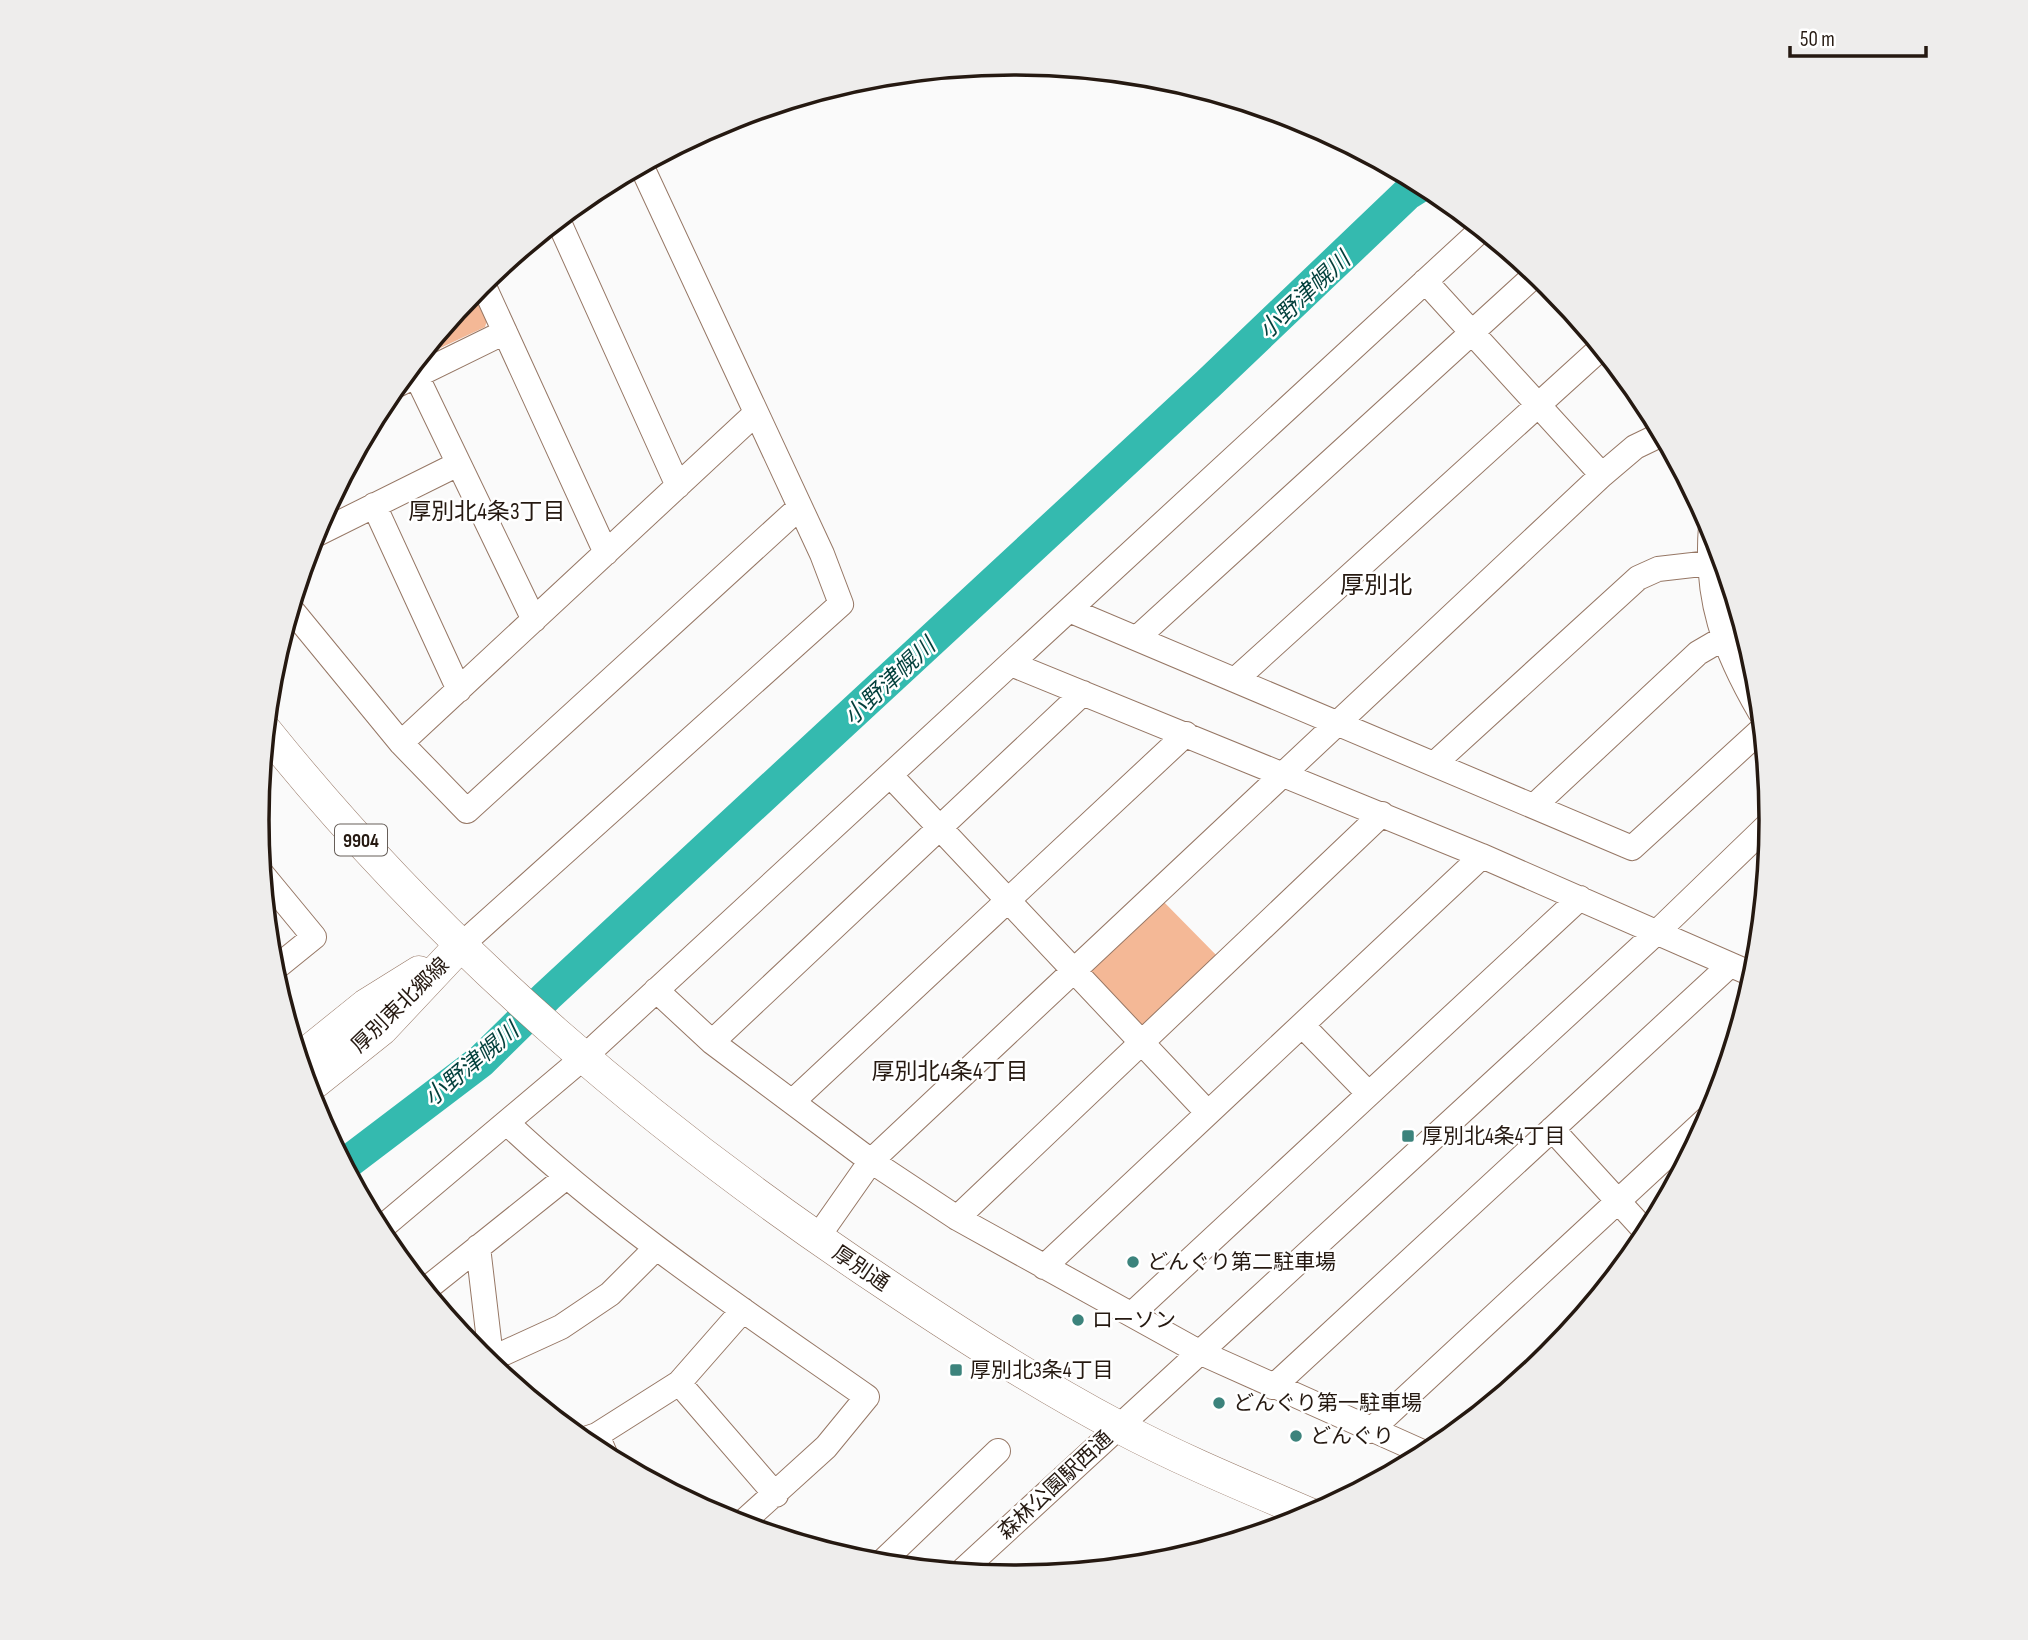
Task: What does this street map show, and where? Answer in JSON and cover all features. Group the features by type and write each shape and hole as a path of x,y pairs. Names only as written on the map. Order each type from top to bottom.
{"main road":[{"name":"厚別東北郷線","path":"274,741 299,772 459,947"},
{"name":"厚別東北郷線","path":"307,1053 366,1006 459,947"},
{"name":"厚別東北郷線","path":"317,1081 382,1028 459,947"},
{"name":"厚別通","path":"459,947 583,1058 714,1165 817,1238 1018,1369 1118,1426 1290,1511"}],"street":[{"path":"459,947 841,604 800,507 645,173"},
{"path":"562,228 678,486"},
{"path":"388,1223 583,1058 1475,235"},
{"path":"1425,281 1602,475"},
{"path":"1136,638 1528,281"},
{"path":"487,293 606,553"},
{"path":"418,374 505,332"},
{"path":"1235,680 1594,354"},
{"path":"410,386 458,464 534,620"},
{"path":"401,743 756,413"},
{"path":"817,1238 871,1161 1602,475 1635,447 1653,439"},
{"path":"329,528 458,464"},
{"path":"374,505 459,690"},
{"path":"298,617 401,743 467,811 800,507"},
{"path":"1710,557 1722,639 1746,684"},
{"path":"1434,764 1638,578 1658,569 1710,563"},
{"path":"1069,610 1632,848 1753,737"},
{"path":"1534,806 1698,653 1722,639"},
{"path":"1011,664 1382,814 1743,970"},
{"path":"712,1042 1083,693"},
{"path":"792,1102 1186,734"},
{"path":"890,775 1208,1113"},
{"path":"957,1218 1382,814"},
{"name":"森林公園駅西通","path":"970,1563 1656,933 1758,834"},
{"path":"1044,1267 1482,856"},
{"path":"273,887 314,937 283,962"},
{"path":"1133,1313 1580,898"},
{"path":"1273,1387 1730,965"},
{"path":"656,990 712,1042 871,1161 957,1218 1133,1313 1199,1352 1413,1448"},
{"path":"1302,1025 1368,1094"},
{"path":"507,1123 565,1178 655,1249 867,1397 826,1447 776,1496 751,1516"},
{"path":"1552,1129 1639,1224"},
{"path":"1370,1431 1687,1137"},
{"path":"432,1284 565,1178"},
{"path":"478,1247 490,1349"},
{"path":"499,1358 571,1320 610,1294 655,1249"},
{"path":"601,1440 679,1383 743,1310"},
{"path":"679,1383 776,1496"},
{"path":"891,1554 998,1451"}],"shaded area":[{"path":"478,302 487,321 485,327 437,349"},
{"path":"1156,894 1225,964 1142,1042 1074,970"}],"waterway":[{"name":"小野津幌川","path":"352,1159 481,1061 547,996 1208,384 1412,191"}],"place":[{"name":"厚別北4条4丁目","path":"1408,1136"},
{"name":"どんぐり第二駐車場","path":"1133,1262"},
{"name":"ローソン","path":"1078,1320"},
{"name":"厚別北3条4丁目","path":"956,1370"},
{"name":"どんぐり第一駐車場","path":"1219,1403"},
{"name":"どんぐり","path":"1296,1436"}],"district":[{"name":"厚別北4条3丁目","path":"487,511"},
{"name":"厚別北","path":"1376,585"},
{"name":"厚別北4条4丁目","path":"950,1071"}]}
